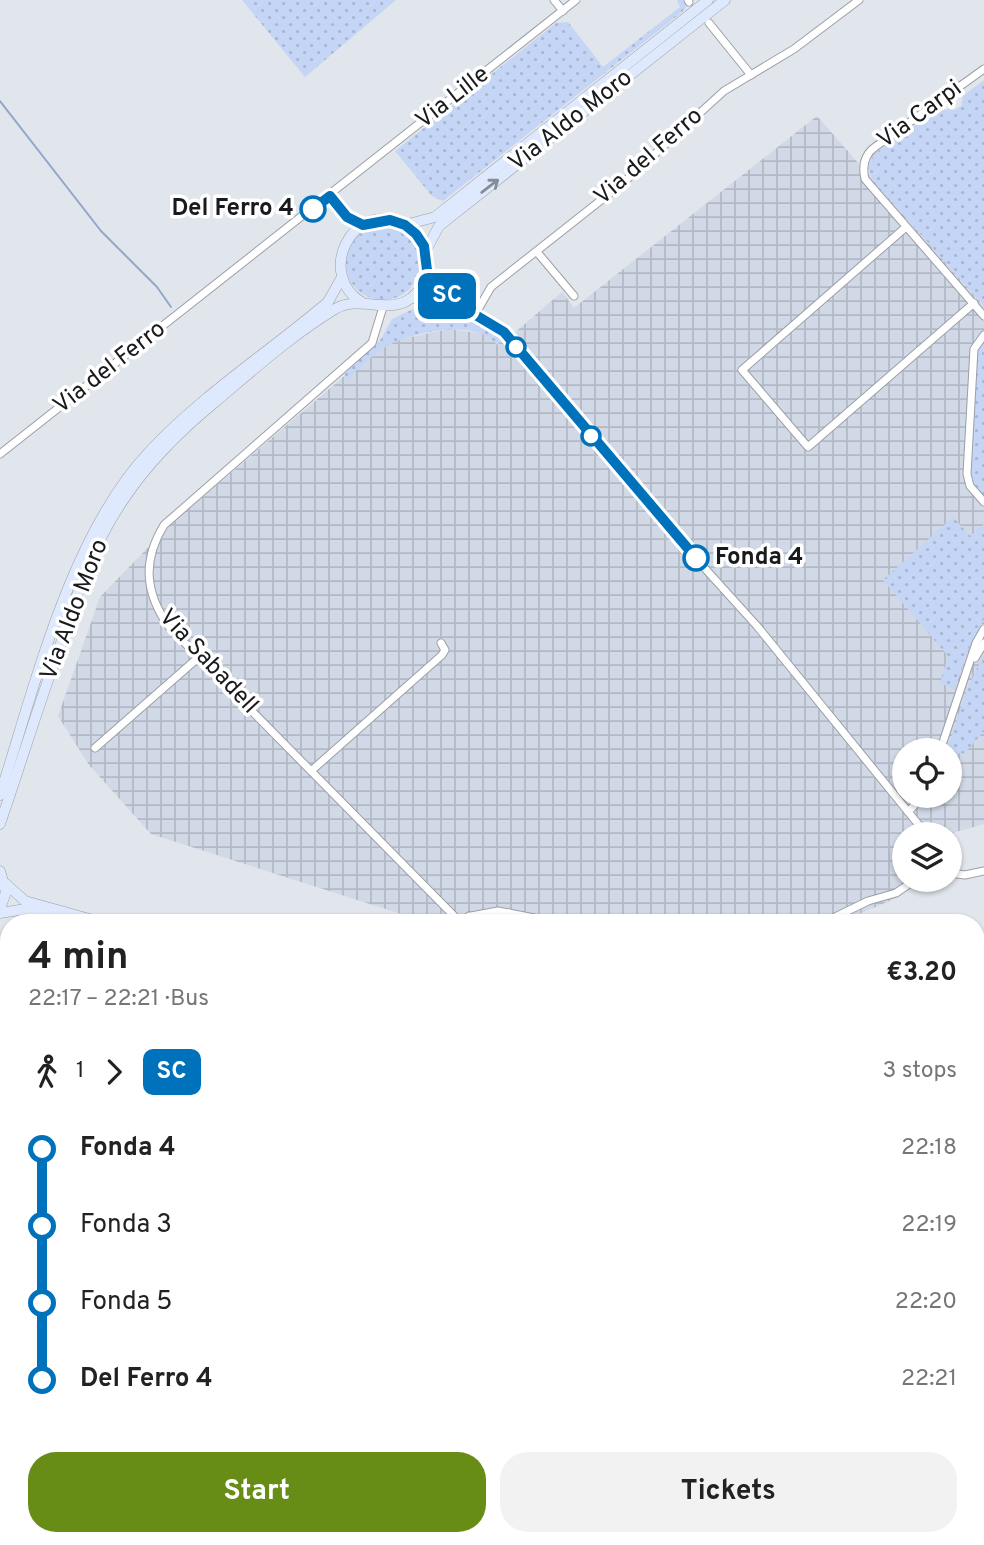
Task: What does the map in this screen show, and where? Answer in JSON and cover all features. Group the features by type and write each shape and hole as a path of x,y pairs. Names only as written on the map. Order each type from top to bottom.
{"main road":[{"name":"Via Aldo Moro","path":"0,795 68,589 99,521 148,453 175,426 328,302 342,277 341,252 351,233 363,225 386,219 405,225 435,217 708,0"},
{"name":"Via Aldo Moro","path":"426,250 439,226 725,0"},
{"path":"405,225 416,234 426,250 427,270 419,289 405,302"},
{"path":"342,277 352,295 363,303"},
{"name":"Via Aldo Moro","path":"0,824 77,592 94,551 123,500 180,432 337,308 363,303 383,307 405,302"},
{"path":"0,872 6,884 25,901 71,914"},
{"path":"6,884 5,900 0,911 26,909 43,914"}],"street":[{"path":"554,0 563,11"},
{"name":"Via Lille","path":"330,196 576,0"},
{"name":"Via del Ferro","path":"476,313 491,287 632,175 724,91 794,49 859,0"},
{"path":"709,23 751,75"},
{"name":"Via Carpi","path":"906,227 865,179 863,167 870,150 984,69"},
{"path":"330,196 347,217 363,225"},
{"name":"Via del Ferro","path":"0,454 330,196"},
{"path":"347,217 351,233"},
{"path":"974,303 808,447 742,370 906,227 974,303 984,316"},
{"path":"537,252 574,296"},
{"path":"427,270 452,301"},
{"path":"405,302 432,296 452,301 504,332 672,532 757,626 916,822"},
{"name":"Via Sabadell","path":"383,307 372,343 164,525 155,539 148,573 156,608 199,657 455,914"},
{"path":"984,335 974,349 967,474 970,486 984,502"},
{"path":"944,738 984,629"},
{"path":"311,771 442,655 442,643"},
{"path":"966,674 984,643"},
{"path":"96,748 199,657"},
{"path":"908,812 912,808"},
{"path":"962,875 984,871"},
{"path":"841,914 895,892"},
{"path":"502,914 514,914"}],"shaded area":[{"path":"242,0 396,0 305,77"},
{"path":"677,0 683,0 688,5 682,12 443,201 432,196 395,151 556,23 568,22 603,67 680,7"},
{"path":"984,80 984,306 871,178 868,166 874,154 938,109 954,110 961,106 963,96"},
{"path":"817,116 984,306 984,824 962,830 962,822 892,822 892,892 905,892 899,897 859,914 401,914 151,834 89,765 58,716 100,597 170,525 383,343 449,329 492,335 513,334 562,292 574,308"},
{"path":"383,226 404,232 414,242 420,263 414,284 404,294 383,300 362,294 352,284 346,263 352,242 362,232"},
{"path":"426,303 446,307 466,316 486,327 501,341 497,345 488,337 461,330 429,332 383,348 346,380 344,374 381,339 392,319"},
{"path":"984,340 984,497 973,484 970,475 976,356"},
{"path":"953,517 970,536 984,524 984,619 968,650 955,689 940,683 948,656 883,580"},
{"path":"984,654 984,731 962,753 962,738 951,738 966,691"}],"waterway":[{"path":"0,101 101,231 157,287 171,307"}],"bus line":[{"name":"SC","path":"313,209 330,196 347,217 363,225 386,219 402,223 413,231 424,246 427,270 434,282 452,301 492,322 504,332 696,558"}],"place":[{"name":"Del Ferro 4","path":"313,209"},
{"name":"Fonda 4","path":"696,558"}]}
